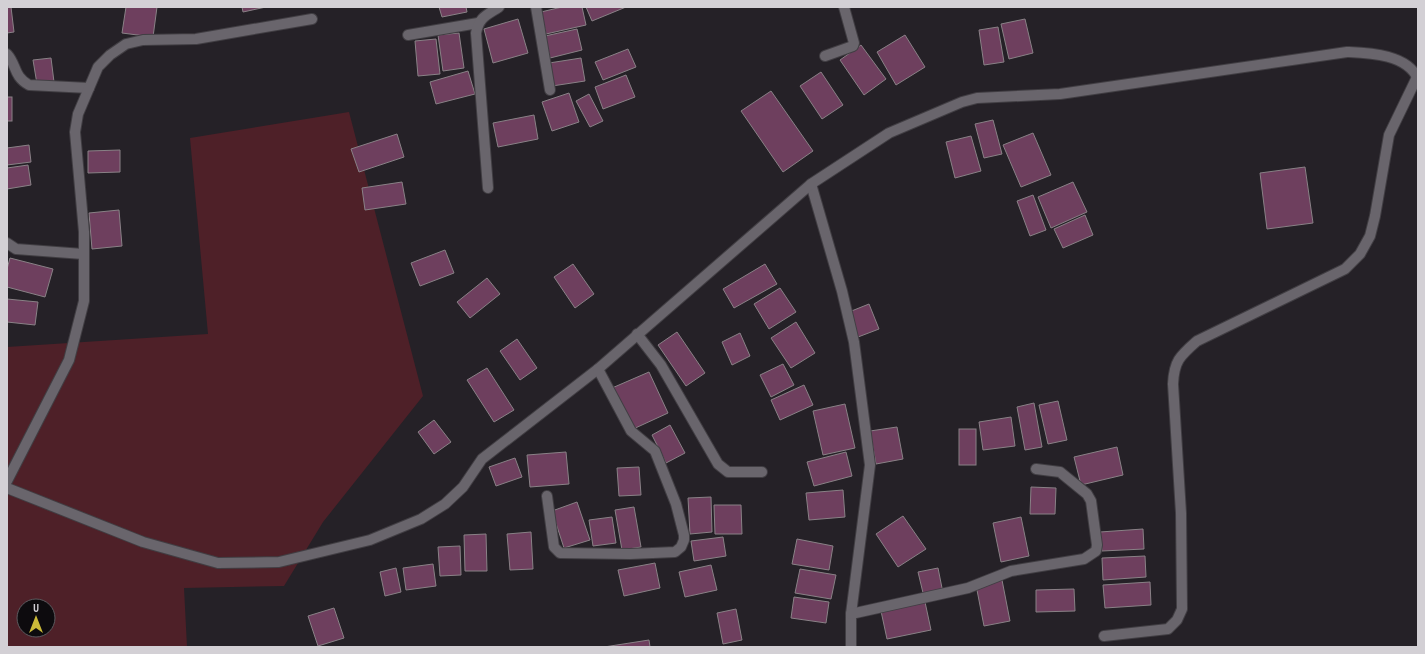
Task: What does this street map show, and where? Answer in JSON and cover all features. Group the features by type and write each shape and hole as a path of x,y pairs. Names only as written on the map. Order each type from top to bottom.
{"street":[{"path":"488,188 476,33 478,23 485,16 499,7"},
{"path":"536,7 550,90"},
{"path":"825,56 851,49 854,43 845,11"},
{"path":"7,481 69,360 84,301 84,232 75,132 78,114 98,67 110,55 126,44 143,40 196,39 312,19"},
{"path":"408,35 478,23"},
{"path":"7,488 143,542 218,563 279,562 370,540 421,519 453,498 463,487 482,459 598,369 811,184 889,133 962,102 977,98 1060,94 1347,52 1383,54 1397,60 1418,77 1389,135 1376,216 1370,236 1360,254 1345,269 1196,341 1183,353 1174,368 1173,384 1181,513 1182,609 1177,620 1168,629 1104,636"},
{"path":"7,54 15,71 22,81 29,85 89,88"},
{"path":"811,184 842,291 854,342 870,465 851,614 851,647"},
{"path":"7,243 16,250 83,254"},
{"path":"638,334 662,365 718,464 728,472 762,472"},
{"path":"547,496 554,547 560,553 572,555 675,552 681,547 684,535 676,504 655,451 631,430 598,369"},
{"path":"851,614 968,588 1011,571 1084,560 1093,555 1098,545 1091,501 1087,494 1060,472 1036,469"}],"shaded area":[{"path":"349,112 423,396 323,522 284,586 184,588 187,647 7,647 7,347 208,334 190,138"}],"building":[{"path":"7,7 11,7 14,32 7,33"},
{"path":"126,7 157,7 153,37 122,33"},
{"path":"242,7 266,7 243,12"},
{"path":"439,7 466,7 467,12 442,17"},
{"path":"562,7 582,7 586,25 546,34 541,12"},
{"path":"586,7 626,7 592,21"},
{"path":"518,19 528,53 493,63 484,29"},
{"path":"1025,19 1033,53 1009,59 1001,24"},
{"path":"998,27 1004,62 984,65 979,30"},
{"path":"577,29 582,50 550,58 545,36"},
{"path":"459,33 464,68 443,71 438,35"},
{"path":"905,35 925,67 896,85 877,52"},
{"path":"436,39 440,74 418,76 415,41"},
{"path":"861,45 886,79 864,95 840,60"},
{"path":"628,49 636,67 603,80 595,62"},
{"path":"51,58 54,82 37,84 33,60"},
{"path":"581,58 585,81 552,86 549,63"},
{"path":"468,71 475,94 436,104 430,82"},
{"path":"821,72 843,105 822,119 800,86"},
{"path":"626,75 635,97 603,109 595,87"},
{"path":"771,91 813,151 783,172 741,111"},
{"path":"569,93 579,122 552,131 542,102"},
{"path":"589,94 603,121 590,127 576,101"},
{"path":"7,97 12,97 12,121 7,121"},
{"path":"534,115 538,139 498,147 493,123"},
{"path":"993,120 1002,154 984,158 975,124"},
{"path":"1033,133 1051,175 1021,187 1003,145"},
{"path":"397,134 404,157 359,172 351,149"},
{"path":"971,136 981,171 955,178 946,142"},
{"path":"29,145 31,162 7,165 7,148"},
{"path":"120,150 120,172 88,173 88,151"},
{"path":"28,165 31,185 7,189 7,168"},
{"path":"1305,167 1313,223 1267,229 1260,173"},
{"path":"402,182 406,204 365,210 362,188"},
{"path":"1073,182 1087,212 1051,228 1038,197"},
{"path":"1033,195 1046,230 1030,236 1017,201"},
{"path":"119,210 122,246 92,249 89,213"},
{"path":"1085,215 1093,235 1063,248 1054,229"},
{"path":"445,250 454,273 420,286 411,263"},
{"path":"10,258 53,269 45,297 7,287 7,269"},
{"path":"573,264 594,294 575,308 554,277"},
{"path":"765,264 777,284 734,308 723,289"},
{"path":"487,278 500,294 470,318 457,302"},
{"path":"780,288 796,312 769,329 754,304"},
{"path":"7,299 38,302 35,325 7,322"},
{"path":"869,304 879,329 858,337 849,312"},
{"path":"796,322 815,353 791,368 771,338"},
{"path":"677,332 705,373 686,386 658,345"},
{"path":"740,333 750,356 732,365 722,342"},
{"path":"517,339 537,368 520,380 500,351"},
{"path":"783,364 794,385 771,397 760,375"},
{"path":"487,368 514,410 494,422 467,380"},
{"path":"649,372 668,413 631,430 612,388"},
{"path":"804,385 813,405 780,420 771,400"},
{"path":"1058,401 1067,440 1048,444 1039,405"},
{"path":"1034,403 1042,447 1025,450 1017,407"},
{"path":"845,404 855,448 823,455 813,411"},
{"path":"1011,417 1015,446 983,450 979,422"},
{"path":"434,420 451,442 434,454 418,432"},
{"path":"670,425 685,453 666,463 652,435"},
{"path":"897,427 903,459 876,464 870,431"},
{"path":"959,429 976,429 976,465 959,465"},
{"path":"1117,447 1123,475 1081,485 1074,457"},
{"path":"566,452 569,484 530,487 527,455"},
{"path":"846,452 852,476 814,486 807,462"},
{"path":"515,458 522,477 496,486 489,467"},
{"path":"639,467 641,495 619,496 617,468"},
{"path":"1031,487 1056,488 1055,514 1030,514"},
{"path":"843,490 845,517 809,520 806,493"},
{"path":"711,497 712,532 690,534 688,498"},
{"path":"577,502 590,540 564,548 552,511"},
{"path":"714,505 741,505 742,534 715,534"},
{"path":"634,507 641,547 622,550 615,510"},
{"path":"903,516 926,549 898,567 876,534"},
{"path":"612,517 616,543 593,546 589,520"},
{"path":"1021,517 1029,556 1001,562 993,523"},
{"path":"1143,529 1144,549 1102,551 1100,532"},
{"path":"531,532 533,569 510,570 507,534"},
{"path":"486,534 487,571 465,571 464,535"},
{"path":"723,537 726,556 694,561 691,541"},
{"path":"797,539 833,546 829,570 792,564"},
{"path":"460,546 461,575 440,576 438,547"},
{"path":"1145,556 1146,577 1103,580 1102,558"},
{"path":"655,563 660,588 624,596 618,570"},
{"path":"433,564 436,586 406,590 403,568"},
{"path":"711,565 717,590 685,597 679,572"},
{"path":"396,568 401,592 385,596 380,572"},
{"path":"938,568 943,593 924,597 918,572"},
{"path":"800,569 836,575 831,599 795,593"},
{"path":"1002,580 1010,621 984,626 976,585"},
{"path":"1150,582 1151,605 1105,608 1103,585"},
{"path":"1074,589 1075,611 1036,612 1036,590"},
{"path":"794,597 829,602 826,623 791,618"},
{"path":"925,602 931,630 887,639 881,611"},
{"path":"334,608 344,638 318,646 308,616"},
{"path":"736,609 742,640 723,644 717,613"},
{"path":"649,640 650,647 604,647"}]}
